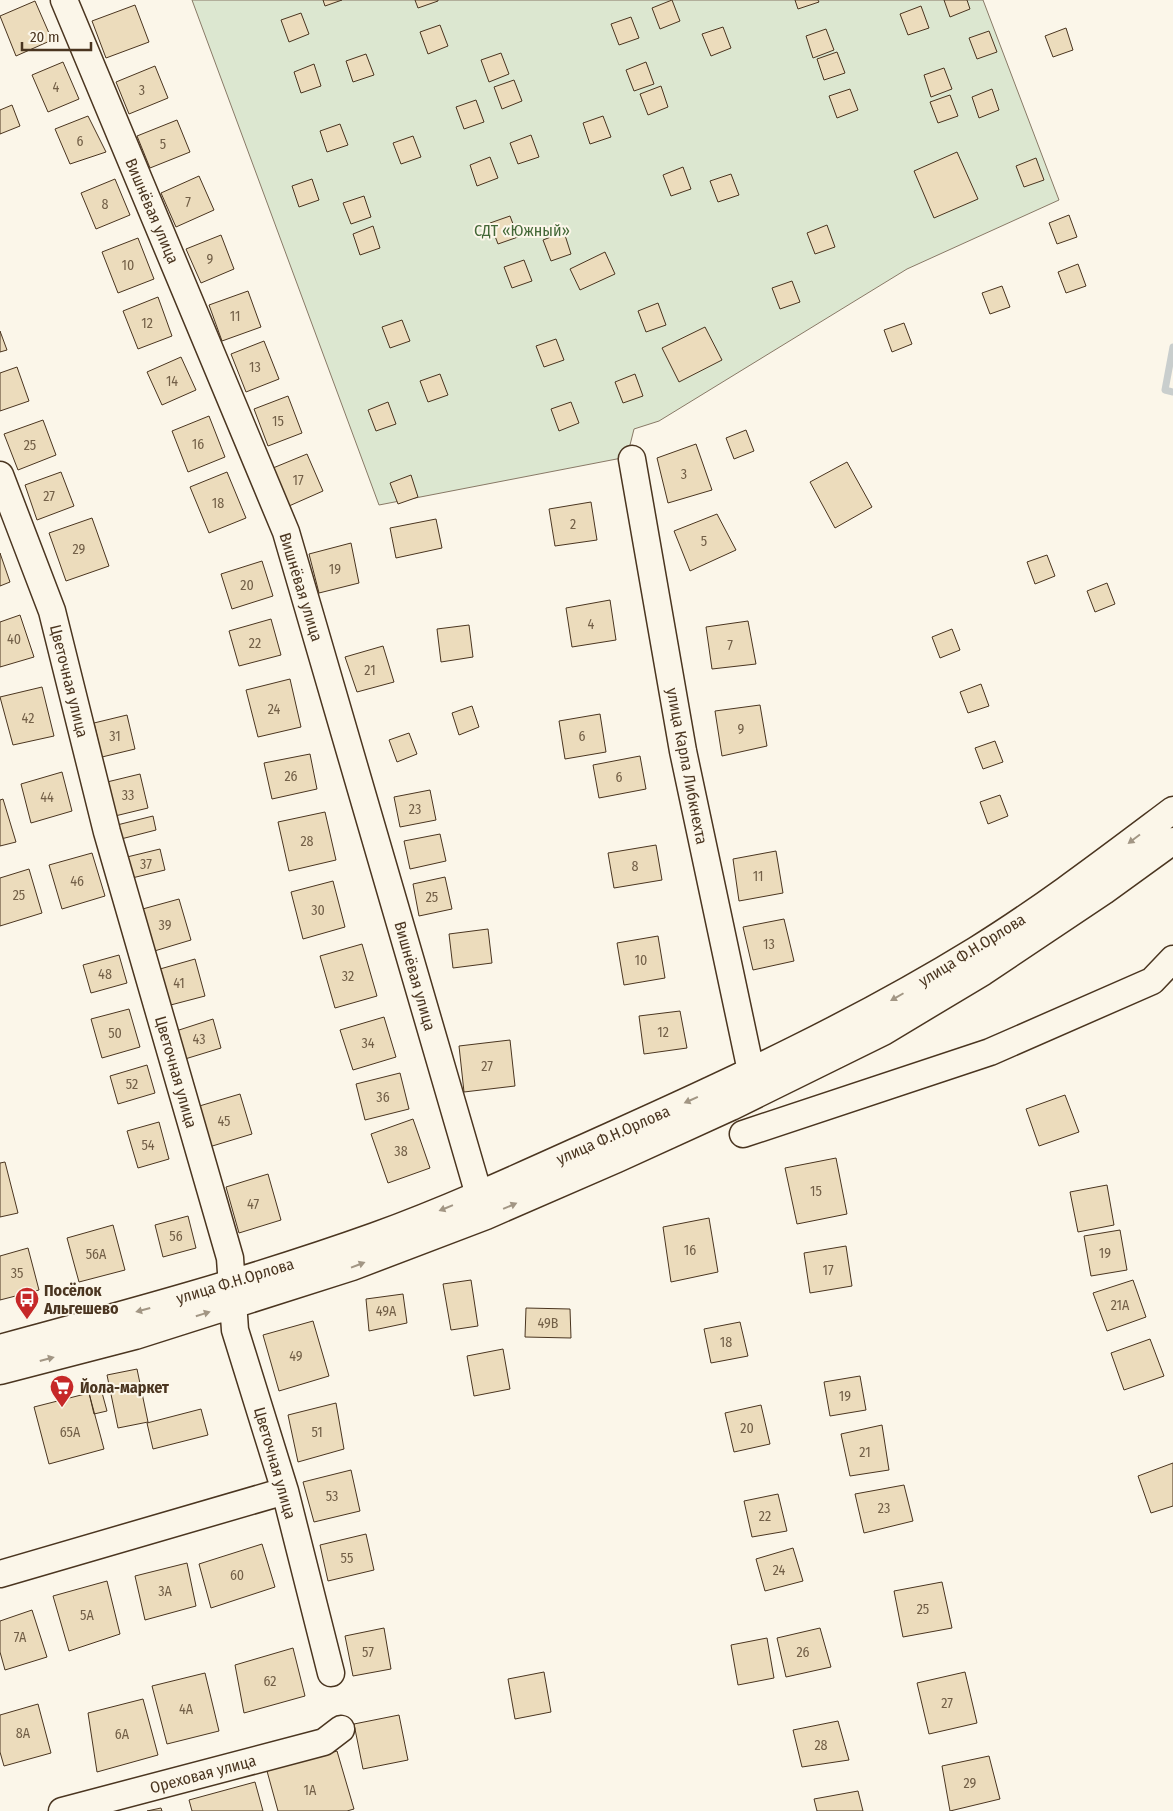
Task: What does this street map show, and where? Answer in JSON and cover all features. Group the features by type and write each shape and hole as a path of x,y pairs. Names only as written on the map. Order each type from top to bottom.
{"street":[{"name":"Вишнёвая улица","path":"64,0 286,532 479,1195"},
{"name":"улица Карла Либкнехта","path":"632,459 683,751 756,1082"},
{"name":"Цветочная улица","path":"0,475 52,611 107,832 230,1258 235,1330 284,1491 331,1673"},
{"name":"улица Ф.Н.Орлова","path":"756,1082 978,948 1087,874 1173,810"},
{"name":"улица Ф.Н.Орлова","path":"0,1371 135,1336 233,1294 883,1032 983,972 1104,891 1173,841"},
{"path":"743,1134 990,1052 1152,981 1173,959"},
{"name":"улица Ф.Н.Орлова","path":"0,1348 352,1268 486,1216 617,1159 727,1096"},
{"path":"0,1574 284,1491"},
{"name":"Ореховая улица","path":"62,1811 324,1742 341,1728"}],"green space":[{"name":"СДТ «Южный»","path":"192,0 983,0 1059,200 907,269 659,421 634,429 627,457 379,505"}],"building":[{"path":"323,0 342,0 325,6"},
{"path":"415,0 438,0 438,1 418,8"},
{"path":"672,0 680,21 660,29 652,8"},
{"path":"795,0 818,0 819,2 798,9"},
{"path":"944,0 967,0 970,9 950,17"},
{"path":"35,1 52,40 16,56 0,16"},
{"path":"135,5 149,42 106,58 92,21"},
{"path":"921,6 929,28 908,35 900,14"},
{"path":"301,13 309,34 289,42 281,20"},
{"path":"631,17 639,38 619,45 611,24"},
{"path":"440,25 448,46 428,54 420,32"},
{"path":"723,27 731,48 711,56 702,34"},
{"path":"1066,28 1073,50 1053,57 1045,36"},
{"path":"826,29 834,50 813,58 806,36"},
{"path":"989,31 997,52 977,59 969,38"},
{"path":"837,52 845,73 824,80 817,59"},
{"path":"501,53 509,74 489,82 481,60"},
{"path":"366,54 374,75 353,82 346,61"},
{"path":"63,62 79,99 48,112 32,75"},
{"path":"646,62 654,84 634,91 626,70"},
{"path":"314,64 321,86 301,93 294,72"},
{"path":"155,66 168,98 129,114 116,82"},
{"path":"944,68 952,89 931,97 924,75"},
{"path":"514,80 522,101 502,109 494,87"},
{"path":"661,86 668,107 648,115 640,94"},
{"path":"850,89 858,110 837,118 829,96"},
{"path":"992,89 999,110 979,118 972,97"},
{"path":"950,95 958,116 938,123 930,102"},
{"path":"476,100 484,122 464,129 456,107"},
{"path":"12,105 20,126 0,134 0,110"},
{"path":"88,116 106,152 70,164 55,129"},
{"path":"603,116 611,137 590,144 583,123"},
{"path":"177,120 190,152 150,168 137,136"},
{"path":"340,124 348,145 327,152 320,131"},
{"path":"531,135 539,157 518,164 510,143"},
{"path":"413,136 421,157 401,164 393,143"},
{"path":"957,152 978,199 934,218 914,171"},
{"path":"490,157 498,178 477,186 470,165"},
{"path":"1036,158 1044,180 1024,187 1016,166"},
{"path":"683,167 691,189 671,196 663,175"},
{"path":"731,174 739,195 718,202 710,181"},
{"path":"199,176 214,210 176,227 161,193"},
{"path":"115,179 130,215 96,229 81,193"},
{"path":"312,179 319,200 299,207 292,186"},
{"path":"364,196 371,217 351,224 343,203"},
{"path":"1069,215 1077,237 1057,244 1049,223"},
{"path":"510,216 518,237 498,244 490,223"},
{"path":"827,225 835,247 815,254 807,233"},
{"path":"373,226 380,248 360,255 353,234"},
{"path":"564,232 571,254 551,261 543,240"},
{"path":"221,235 234,269 201,283 186,249"},
{"path":"138,238 154,279 118,293 102,252"},
{"path":"605,252 615,274 580,290 570,269"},
{"path":"524,260 532,281 512,288 504,267"},
{"path":"1078,264 1086,286 1066,293 1058,272"},
{"path":"792,281 800,302 780,309 772,288"},
{"path":"1002,286 1010,307 990,314 982,293"},
{"path":"248,291 261,327 222,341 209,305"},
{"path":"158,297 172,336 138,349 123,311"},
{"path":"658,303 666,325 646,332 638,311"},
{"path":"402,320 410,341 390,348 382,327"},
{"path":"904,323 912,344 892,352 884,330"},
{"path":"705,327 722,360 679,382 662,348"},
{"path":"0,331 7,350 0,352"},
{"path":"556,339 564,360 544,367 536,346"},
{"path":"264,341 279,379 246,392 231,354"},
{"path":"181,357 196,390 162,405 147,372"},
{"path":"17,367 29,401 0,411 0,373"},
{"path":"440,374 448,395 428,402 420,381"},
{"path":"635,374 643,396 623,403 615,382"},
{"path":"288,396 302,433 268,446 254,409"},
{"path":"388,402 396,424 376,431 368,410"},
{"path":"571,402 579,423 559,431 551,409"},
{"path":"209,416 225,457 188,472 172,431"},
{"path":"43,420 56,455 18,470 4,434"},
{"path":"746,430 754,451 734,459 726,438"},
{"path":"696,444 712,490 668,503 657,458"},
{"path":"307,454 323,491 289,506 273,468"},
{"path":"847,462 872,507 835,528 810,482"},
{"path":"61,472 74,506 37,520 25,485"},
{"path":"227,472 246,518 209,533 190,487"},
{"path":"411,475 418,497 398,504 390,483"},
{"path":"591,502 597,540 555,546 549,509"},
{"path":"717,514 736,550 690,571 674,531"},
{"path":"92,518 109,566 66,581 49,533"},
{"path":"436,519 442,548 396,558 390,528"},
{"path":"351,543 359,583 319,593 309,554"},
{"path":"0,553 10,582 0,586"},
{"path":"1047,555 1055,576 1035,584 1027,562"},
{"path":"262,561 273,596 232,609 221,574"},
{"path":"1107,583 1115,604 1095,612 1087,591"},
{"path":"610,600 616,640 572,647 566,608"},
{"path":"20,615 34,657 0,667 0,622"},
{"path":"271,619 281,655 239,666 229,631"},
{"path":"748,621 756,664 712,669 706,627"},
{"path":"469,625 473,657 441,662 437,629"},
{"path":"952,629 960,650 940,658 932,637"},
{"path":"383,646 394,682 357,692 345,657"},
{"path":"290,679 301,727 258,737 246,690"},
{"path":"981,684 989,706 968,713 960,692"},
{"path":"42,687 54,736 13,745 0,697"},
{"path":"760,705 767,746 722,756 715,711"},
{"path":"472,706 479,727 459,735 452,713"},
{"path":"600,714 606,752 565,759 559,721"},
{"path":"127,715 135,749 102,757 94,723"},
{"path":"409,733 417,754 397,762 389,740"},
{"path":"995,741 1003,762 983,769 975,748"},
{"path":"310,754 317,789 272,799 264,763"},
{"path":"640,756 646,789 599,798 593,765"},
{"path":"62,772 72,811 31,823 21,784"},
{"path":"140,774 148,808 115,816 107,782"},
{"path":"430,790 436,820 400,827 394,797"},
{"path":"1000,795 1008,816 988,824 980,802"},
{"path":"3,799 16,842 0,846 0,800"},
{"path":"325,812 336,860 289,871 278,822"},
{"path":"153,816 156,830 121,839 117,825"},
{"path":"440,834 446,861 410,869 404,841"},
{"path":"656,845 662,880 614,888 608,853"},
{"path":"160,849 165,870 132,878 127,857"},
{"path":"776,851 783,893 739,901 733,859"},
{"path":"92,853 105,896 62,909 49,865"},
{"path":"29,869 42,913 0,926 0,878"},
{"path":"445,877 452,909 419,916 413,884"},
{"path":"333,881 345,927 303,939 291,892"},
{"path":"179,899 191,940 151,952 139,910"},
{"path":"784,919 794,961 753,970 743,927"},
{"path":"488,929 492,963 453,968 449,934"},
{"path":"658,936 665,978 624,985 617,943"},
{"path":"362,944 377,996 335,1008 320,956"},
{"path":"119,955 127,983 91,993 83,965"},
{"path":"195,959 205,996 163,1007 153,971"},
{"path":"129,1009 140,1047 102,1058 91,1019"},
{"path":"680,1011 687,1048 644,1054 639,1016"},
{"path":"384,1017 396,1057 353,1070 340,1030"},
{"path":"213,1019 221,1048 185,1059 176,1031"},
{"path":"510,1040 515,1086 464,1092 459,1046"},
{"path":"147,1065 155,1093 118,1104 110,1076"},
{"path":"400,1073 409,1109 365,1120 356,1084"},
{"path":"240,1094 252,1134 209,1147 196,1107"},
{"path":"1065,1095 1079,1132 1039,1146 1026,1109"},
{"path":"413,1119 430,1168 388,1183 371,1134"},
{"path":"159,1122 169,1159 138,1168 127,1131"},
{"path":"836,1158 847,1214 797,1224 785,1168"},
{"path":"5,1162 18,1213 0,1217 0,1163"},
{"path":"268,1174 281,1220 239,1233 226,1187"},
{"path":"1107,1185 1114,1225 1078,1232 1070,1192"},
{"path":"188,1216 196,1248 163,1257 155,1225"},
{"path":"709,1218 718,1272 671,1282 663,1227"},
{"path":"113,1225 125,1270 79,1282 67,1238"},
{"path":"1120,1230 1127,1270 1091,1276 1084,1236"},
{"path":"846,1246 852,1286 810,1293 804,1253"},
{"path":"28,1248 39,1290 0,1300 0,1256"},
{"path":"471,1280 478,1326 451,1330 443,1284"},
{"path":"1133,1280 1146,1317 1107,1331 1093,1293"},
{"path":"403,1294 407,1323 369,1331 366,1299"},
{"path":"526,1308 570,1309 571,1338 525,1337"},
{"path":"313,1321 329,1376 279,1391 263,1335"},
{"path":"740,1322 748,1356 711,1363 704,1329"},
{"path":"1150,1339 1164,1376 1124,1390 1111,1353"},
{"path":"503,1349 510,1389 474,1396 467,1356"},
{"path":"137,1369 148,1422 118,1428 107,1375"},
{"path":"860,1376 866,1410 830,1416 824,1382"},
{"path":"101,1389 107,1411 94,1414 89,1393"},
{"path":"89,1393 104,1449 49,1464 34,1407"},
{"path":"336,1403 344,1449 298,1462 288,1415"},
{"path":"761,1405 770,1444 734,1452 725,1413"},
{"path":"201,1409 208,1435 153,1449 147,1423"},
{"path":"882,1425 889,1470 850,1476 841,1434"},
{"path":"1173,1463 1173,1506 1151,1513 1138,1476"},
{"path":"351,1470 360,1511 314,1522 303,1482"},
{"path":"904,1485 913,1521 864,1533 855,1494"},
{"path":"778,1494 787,1531 752,1537 744,1501"},
{"path":"366,1534 374,1570 328,1581 320,1545"},
{"path":"262,1544 275,1587 211,1608 199,1564"},
{"path":"793,1548 803,1581 765,1591 756,1559"},
{"path":"187,1563 196,1606 145,1620 135,1576"},
{"path":"107,1581 120,1634 69,1651 53,1596"},
{"path":"942,1582 952,1628 903,1637 894,1591"},
{"path":"32,1610 47,1657 5,1670 0,1652 0,1621"},
{"path":"384,1628 391,1669 353,1676 345,1636"},
{"path":"820,1628 831,1667 786,1677 777,1638"},
{"path":"767,1638 774,1678 738,1685 731,1645"},
{"path":"293,1648 305,1696 244,1713 235,1665"},
{"path":"544,1672 551,1712 515,1719 508,1679"},
{"path":"965,1672 977,1723 929,1734 917,1683"},
{"path":"205,1673 219,1731 167,1744 152,1686"},
{"path":"143,1699 158,1755 97,1772 88,1713"},
{"path":"38,1704 51,1753 4,1766 0,1752 0,1715"},
{"path":"399,1715 408,1760 363,1769 354,1724"},
{"path":"838,1721 849,1760 802,1767 793,1730"},
{"path":"337,1751 354,1809 347,1811 278,1811 267,1771"},
{"path":"989,1756 1000,1799 950,1811 942,1766"},
{"path":"255,1782 263,1811 192,1811 189,1800"},
{"path":"858,1791 863,1811 817,1811 814,1799"},
{"path":"161,1808 162,1811 147,1811"}],"waterway":[{"path":"1173,347 1165,390 1173,392"}],"place":[{"name":"Посёлок Альгешево","path":"27,1320"},
{"name":"Йола-маркет","path":"62,1408"}]}
